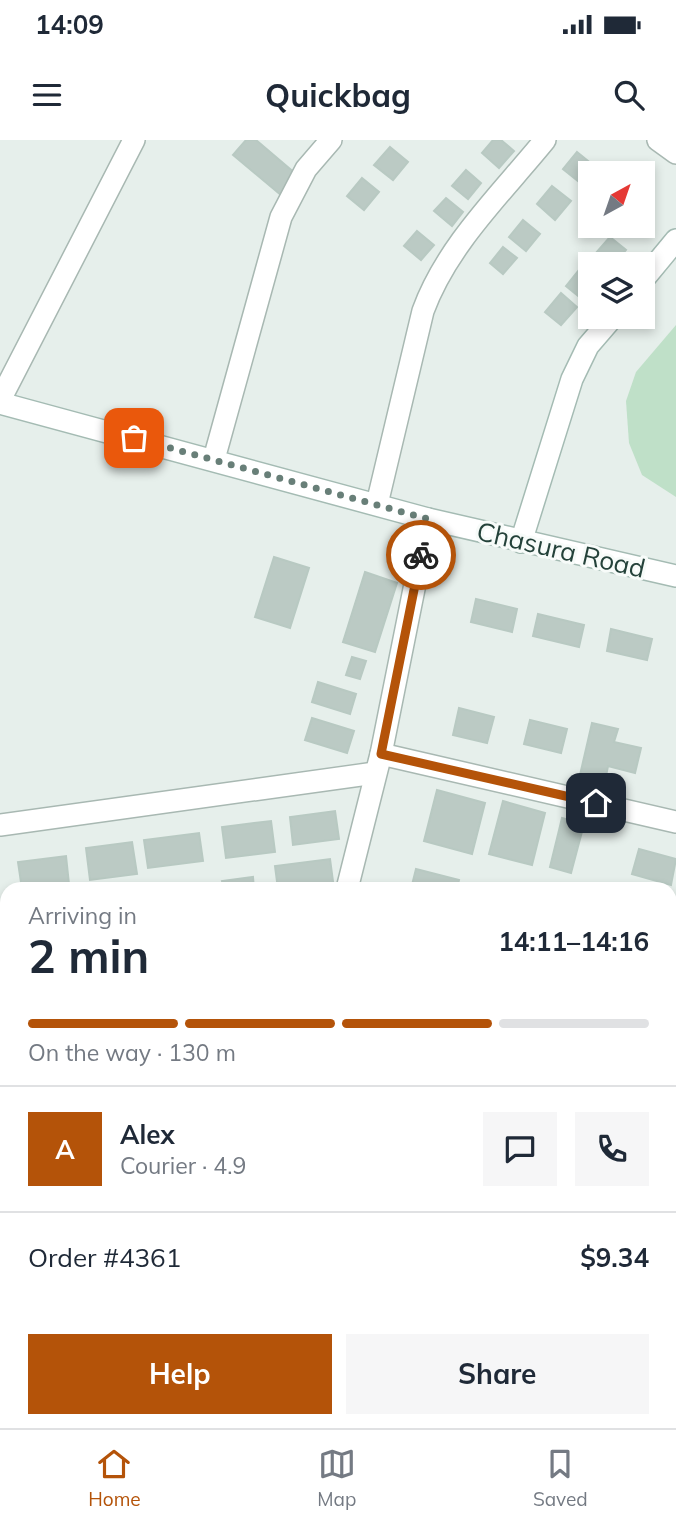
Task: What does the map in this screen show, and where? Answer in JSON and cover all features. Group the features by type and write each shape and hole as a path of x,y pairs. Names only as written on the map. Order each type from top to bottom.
{"street":[{"path":"0,401 134,140"},
{"path":"214,459 281,217 306,169 331,140"},
{"path":"377,504 423,311 433,284 448,259 545,140"},
{"path":"658,140 676,153"},
{"path":"655,265 676,240"},
{"path":"521,542 572,379 588,346 602,329"},
{"name":"Chasura Road","path":"0,401 428,519 676,576"},
{"path":"349,882 378,764 428,519"},
{"path":"0,825 378,764 676,822"}],"green space":[{"path":"676,325 676,497 642,475 629,443 626,401 636,372"}],"building":[{"path":"246,140 256,140 297,175 281,195 233,155"},
{"path":"493,140 501,140 514,151 499,168 482,153"},
{"path":"390,147 408,162 393,180 374,165"},
{"path":"577,152 588,161 578,161 578,181 563,169"},
{"path":"466,170 481,183 468,199 452,186"},
{"path":"362,178 379,192 364,210 347,196"},
{"path":"552,186 571,201 555,220 537,204"},
{"path":"446,198 463,212 452,226 434,211"},
{"path":"523,220 540,234 526,251 509,237"},
{"path":"417,231 434,245 421,260 404,246"},
{"path":"609,238 626,250 624,252 597,252"},
{"path":"503,247 517,258 503,274 490,263"},
{"path":"578,271 578,296 566,286"},
{"path":"561,293 577,307 561,325 545,312"},
{"path":"274,557 309,568 290,628 255,617"},
{"path":"365,572 397,583 375,652 343,642"},
{"path":"476,599 517,609 512,632 471,622"},
{"path":"538,614 584,625 579,647 533,636"},
{"path":"611,629 652,639 647,660 607,651"},
{"path":"352,657 366,661 360,679 346,675"},
{"path":"318,682 356,694 350,714 312,702"},
{"path":"459,708 494,717 487,743 453,735"},
{"path":"312,718 354,731 347,753 305,740"},
{"path":"530,720 567,729 561,753 524,744"},
{"path":"592,723 618,729 614,742 641,748 635,773 608,766 605,781 580,775"},
{"path":"437,790 485,803 472,854 424,841"},
{"path":"503,801 545,813 532,865 489,854"},
{"path":"335,811 339,839 293,845 290,817"},
{"path":"562,818 584,824 571,873 550,867"},
{"path":"271,821 275,852 226,858 222,827"},
{"path":"199,833 203,861 148,868 144,840"},
{"path":"132,842 137,874 90,880 86,848"},
{"path":"639,849 676,859 672,882 660,882 632,874"},
{"path":"66,856 69,882 21,882 18,862"},
{"path":"330,859 333,882 277,882 275,866"},
{"path":"416,869 459,880 459,882 413,882"},
{"path":"253,877 253,882 222,882"}],"way so far":[{"path":"134,438 428,519 421,555"}],"route":[{"path":"421,555 381,754 596,803"}]}
